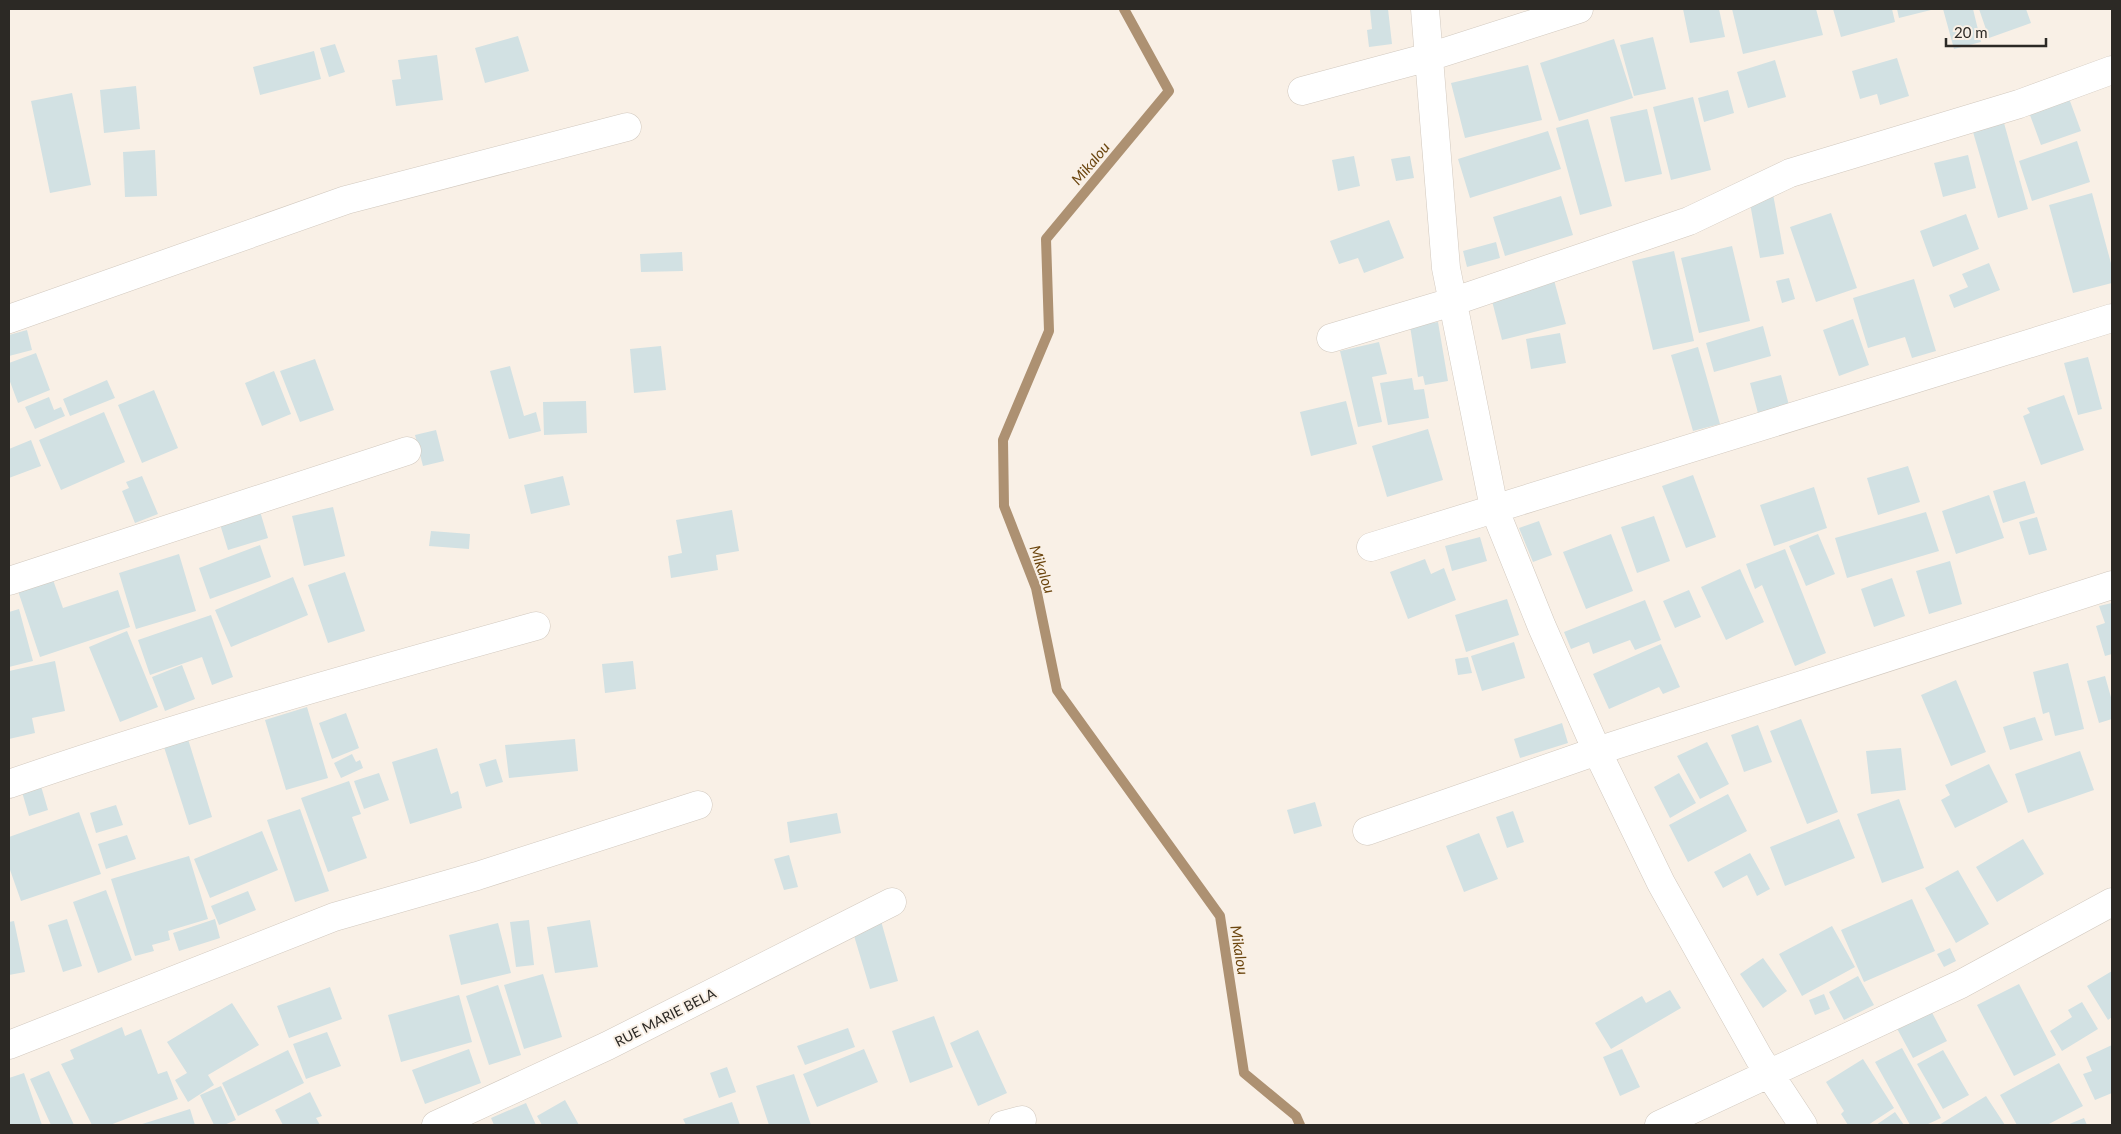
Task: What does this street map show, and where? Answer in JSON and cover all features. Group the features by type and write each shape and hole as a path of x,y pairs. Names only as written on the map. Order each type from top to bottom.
{"street":[{"path":"1425,9 1440,211 1452,302 1494,508 1542,627 1597,751 1661,883 1768,1072 1803,1125"},
{"path":"1302,91 1429,57 1579,9"},
{"path":"1332,338 1452,302 1689,221 1790,173 2018,104 2112,70"},
{"path":"9,319 346,200 627,127"},
{"path":"1372,547 2112,318"},
{"path":"9,582 407,451"},
{"path":"1367,831 1597,751 2112,586"},
{"path":"9,784 98,753 304,690 536,626"},
{"path":"9,1045 334,917 477,876 698,805"},
{"name":"RUE MARIE BELA","path":"436,1125 607,1046 892,902"},
{"path":"1659,1125 1768,1072 1961,984 2112,902"}],"building":[{"path":"1388,9 1392,44 1369,47 1367,30 1372,29 1370,10"},
{"path":"1683,9 1719,9 1725,37 1690,43"},
{"path":"1732,9 1816,9 1823,35 1743,54"},
{"path":"1833,9 1892,9 1895,22 1841,37"},
{"path":"1897,9 1935,9 1899,18"},
{"path":"1943,9 1973,9 1981,42 1954,49"},
{"path":"1979,9 2026,9 2031,23 1989,38"},
{"path":"518,36 529,71 485,83 475,48"},
{"path":"1653,37 1666,89 1634,96 1620,45"},
{"path":"1614,39 1633,98 1559,121 1540,63"},
{"path":"335,44 345,72 329,77 320,48"},
{"path":"314,51 321,79 260,95 253,67"},
{"path":"437,55 443,100 396,106 392,80 401,79 398,60"},
{"path":"1897,58 1909,96 1880,105 1877,94 1860,99 1852,71"},
{"path":"1775,60 1786,97 1748,108 1737,72"},
{"path":"1528,65 1542,120 1465,138 1451,83"},
{"path":"136,86 140,129 104,133 100,90"},
{"path":"1728,90 1734,113 1704,122 1698,98"},
{"path":"72,93 91,185 50,193 31,101"},
{"path":"2067,93 2081,131 2041,145 2027,107"},
{"path":"1693,97 1711,170 1671,180 1653,107"},
{"path":"1647,109 1662,174 1625,182 1610,117"},
{"path":"1588,119 1612,206 1580,215 1556,128"},
{"path":"2004,123 2028,209 1998,218 1973,132"},
{"path":"1548,131 1561,169 1470,198 1458,159"},
{"path":"2077,141 2090,182 2032,201 2019,161"},
{"path":"155,150 157,196 125,197 123,152"},
{"path":"1968,155 1976,188 1943,197 1934,163"},
{"path":"1354,156 1360,186 1338,191 1332,160"},
{"path":"1410,156 1414,178 1396,181 1391,159"},
{"path":"2092,193 2112,267 2112,283 2073,293 2049,205"},
{"path":"1773,194 1784,254 1760,258 1749,198"},
{"path":"1561,196 1573,235 1505,256 1493,217"},
{"path":"1831,213 1857,288 1816,302 1790,227"},
{"path":"1966,214 1979,249 1933,267 1920,231"},
{"path":"1389,220 1404,258 1364,273 1358,258 1339,264 1330,241"},
{"path":"1496,242 1500,258 1467,267 1463,251"},
{"path":"1732,246 1750,321 1699,333 1681,258"},
{"path":"1674,251 1694,341 1653,350 1632,261"},
{"path":"682,252 683,271 641,272 640,254"},
{"path":"1989,263 2000,290 1954,308 1949,295 1968,287 1962,274"},
{"path":"1789,278 1795,299 1782,303 1776,281"},
{"path":"1914,279 1936,351 1912,358 1905,337 1868,348 1853,298"},
{"path":"1554,280 1566,324 1502,340 1491,297"},
{"path":"1853,319 1869,365 1839,376 1823,330"},
{"path":"1438,322 1448,381 1425,385 1423,376 1418,377 1410,326"},
{"path":"1763,326 1771,356 1714,372 1706,343"},
{"path":"27,330 32,350 9,356 9,335"},
{"path":"1560,333 1566,363 1531,369 1526,339"},
{"path":"1379,342 1387,374 1372,377 1382,422 1358,427 1340,351"},
{"path":"661,346 666,390 634,393 630,349"},
{"path":"1698,347 1720,424 1693,431 1671,355"},
{"path":"36,353 50,390 18,403 9,379 9,363"},
{"path":"2088,357 2102,409 2078,415 2064,363"},
{"path":"315,359 334,410 300,422 280,371"},
{"path":"510,366 524,416 536,412 541,431 509,439 490,371"},
{"path":"274,371 291,414 262,426 245,383"},
{"path":"1781,375 1790,409 1759,417 1750,383"},
{"path":"1412,378 1414,390 1424,389 1429,418 1388,425 1380,383"},
{"path":"107,380 115,398 70,416 63,399"},
{"path":"154,390 178,448 142,463 118,405"},
{"path":"2064,395 2084,450 2041,465 2023,416 2030,413 2027,408"},
{"path":"49,397 54,410 61,407 65,416 35,429 25,407"},
{"path":"586,401 587,433 544,435 543,402"},
{"path":"1346,401 1357,444 1311,456 1300,412"},
{"path":"104,412 125,462 61,490 39,440"},
{"path":"1428,429 1443,480 1387,497 1372,446"},
{"path":"436,430 444,461 423,466 415,435"},
{"path":"31,440 41,466 9,478 9,449"},
{"path":"1908,466 1920,502 1878,515 1867,478"},
{"path":"1693,475 1716,537 1686,548 1662,486"},
{"path":"142,476 158,514 135,523 122,491 129,488 126,482"},
{"path":"563,476 570,505 531,514 524,485"},
{"path":"2025,481 2035,513 2003,523 1993,491"},
{"path":"1814,487 1827,528 1774,546 1760,505"},
{"path":"1989,495 2004,538 1956,554 1942,511"},
{"path":"333,507 345,556 304,566 292,516"},
{"path":"259,508 268,538 228,550 219,521"},
{"path":"732,510 739,551 716,555 718,570 671,578 668,556 682,553 676,520"},
{"path":"1926,512 1939,551 1847,578 1835,538"},
{"path":"1654,516 1670,561 1637,573 1621,527"},
{"path":"2037,517 2047,550 2029,555 2019,522"},
{"path":"1539,521 1552,555 1533,562 1519,528"},
{"path":"431,531 470,534 469,549 429,546"},
{"path":"1611,534 1633,591 1586,609 1563,552"},
{"path":"1818,534 1835,574 1806,586 1789,546"},
{"path":"1480,537 1487,561 1452,571 1445,546"},
{"path":"260,545 271,577 210,599 199,568"},
{"path":"1785,549 1826,653 1795,666 1762,585 1755,589 1746,564"},
{"path":"179,554 196,611 136,629 119,573"},
{"path":"1425,559 1431,574 1444,568 1456,600 1408,619 1390,572"},
{"path":"1950,561 1962,604 1929,614 1916,571"},
{"path":"1740,569 1764,622 1726,640 1701,587"},
{"path":"345,572 365,631 328,643 308,585"},
{"path":"52,577 63,608 118,590 130,627 40,657 17,588"},
{"path":"293,577 308,615 231,647 215,610"},
{"path":"1892,578 1905,616 1874,627 1861,589"},
{"path":"1689,590 1701,617 1675,628 1663,601"},
{"path":"1507,599 1519,635 1466,652 1455,615"},
{"path":"1645,600 1661,640 1635,650 1630,640 1593,654 1589,642 1571,649 1564,632"},
{"path":"2112,603 2112,654 2105,656 2096,626 2105,623 2099,606"},
{"path":"19,609 33,661 9,667 9,612"},
{"path":"211,615 233,677 212,685 202,657 150,675 138,640"},
{"path":"127,631 158,707 120,722 89,647"},
{"path":"1514,642 1525,678 1482,691 1471,656"},
{"path":"1661,644 1680,687 1663,694 1659,687 1609,709 1593,674"},
{"path":"1468,657 1472,673 1458,675 1455,659"},
{"path":"55,661 65,711 32,718 35,733 9,739 9,671"},
{"path":"633,661 636,689 605,693 602,664"},
{"path":"2068,663 2084,729 2055,736 2049,712 2043,714 2033,672"},
{"path":"182,665 195,699 165,711 152,677"},
{"path":"2105,676 2112,701 2112,719 2099,723 2087,681"},
{"path":"1956,680 1986,752 1951,766 1921,695"},
{"path":"307,707 328,778 286,790 265,720"},
{"path":"346,713 359,748 332,759 319,723"},
{"path":"2035,717 2043,740 2010,750 2003,727"},
{"path":"1801,719 1838,812 1807,824 1770,731"},
{"path":"1562,723 1568,743 1520,758 1514,739"},
{"path":"1758,725 1772,762 1744,772 1731,735"},
{"path":"188,739 212,817 189,825 164,747"},
{"path":"575,739 578,771 509,778 505,745"},
{"path":"1707,742 1729,784 1700,799 1677,756"},
{"path":"437,748 451,794 458,791 462,808 410,824 392,762"},
{"path":"1901,748 1906,790 1871,794 1866,751"},
{"path":"2080,751 2094,790 2028,813 2015,774"},
{"path":"352,754 356,762 360,760 363,768 341,778 334,763"},
{"path":"496,759 503,782 486,787 479,764"},
{"path":"1989,764 2008,802 1955,828 1941,800 1950,795 1945,785"},
{"path":"379,773 389,800 364,809 354,781"},
{"path":"1679,773 1696,803 1670,818 1654,787"},
{"path":"349,781 361,814 352,817 367,858 328,872 301,798"},
{"path":"41,786 48,810 29,816 22,792"},
{"path":"1728,794 1747,831 1688,862 1669,825"},
{"path":"1899,799 1924,868 1882,883 1857,814"},
{"path":"1315,802 1322,826 1294,834 1287,810"},
{"path":"116,805 123,825 96,833 90,813"},
{"path":"300,809 329,891 295,902 267,820"},
{"path":"1513,811 1524,842 1507,848 1496,817"},
{"path":"79,812 101,874 21,901 9,867 9,837"},
{"path":"837,813 841,833 790,843 787,822"},
{"path":"1839,819 1855,858 1785,886 1770,847"},
{"path":"262,831 278,870 210,898 194,859"},
{"path":"1479,833 1498,879 1464,892 1446,846"},
{"path":"127,835 136,859 106,869 98,844"},
{"path":"2023,839 2044,874 1997,902 1976,867"},
{"path":"1750,853 1770,889 1757,896 1747,875 1723,888 1714,872"},
{"path":"789,855 798,887 784,890 774,859"},
{"path":"189,856 208,919 168,931 170,940 152,945 154,951 135,956 111,879"},
{"path":"1958,870 1989,924 1956,943 1925,888"},
{"path":"106,890 132,960 98,973 73,902"},
{"path":"248,891 256,910 219,925 211,906"},
{"path":"1912,899 1935,951 1864,982 1841,930"},
{"path":"67,919 82,966 63,972 48,925"},
{"path":"215,919 220,938 179,951 173,933"},
{"path":"529,920 534,965 516,967 510,922"},
{"path":"590,920 598,967 555,973 547,927"},
{"path":"14,921 25,972 9,975 9,922"},
{"path":"881,921 898,981 870,989 852,929"},
{"path":"498,923 511,973 461,985 449,935"},
{"path":"1832,926 1855,967 1802,996 1779,954"},
{"path":"1950,948 1956,961 1944,967 1937,954"},
{"path":"1763,958 1787,991 1763,1008 1740,974"},
{"path":"2112,971 2112,1017 2108,1020 2087,986"},
{"path":"543,974 562,1037 524,1049 504,985"},
{"path":"1858,976 1874,1005 1844,1020 1829,992"},
{"path":"2019,984 2056,1055 2014,1076 1977,1005"},
{"path":"498,985 521,1055 489,1065 466,996"},
{"path":"330,987 342,1019 289,1038 277,1006"},
{"path":"1670,990 1681,1008 1611,1049 1595,1023 1642,996 1646,1003"},
{"path":"1824,994 1830,1009 1815,1015 1809,1000"},
{"path":"459,995 472,1042 401,1062 388,1015"},
{"path":"2082,1002 2098,1029 2062,1051 2050,1031 2072,1017 2068,1010"},
{"path":"232,1003 259,1045 208,1075 214,1085 188,1102 175,1080 187,1073 167,1042"},
{"path":"1928,1005 1947,1041 1913,1058 1894,1023"},
{"path":"934,1016 953,1067 910,1083 892,1031"},
{"path":"122,1027 125,1036 141,1029 158,1074 167,1071 178,1099 110,1125 92,1125 61,1064 74,1059 70,1050"},
{"path":"848,1028 855,1047 805,1065 797,1046"},
{"path":"978,1030 1007,1093 978,1106 950,1043"},
{"path":"327,1032 341,1066 306,1079 293,1044"},
{"path":"2112,1045 2112,1093 2095,1100 2083,1074 2092,1071 2086,1057"},
{"path":"1902,1048 1941,1118 1926,1125 1910,1125 1875,1062"},
{"path":"469,1049 481,1083 425,1104 412,1070"},
{"path":"864,1049 878,1082 817,1107 803,1074"},
{"path":"1622,1049 1640,1087 1620,1096 1603,1057"},
{"path":"288,1050 304,1083 238,1116 222,1083"},
{"path":"1943,1050 1969,1095 1943,1109 1917,1064"},
{"path":"1863,1059 1894,1108 1868,1125 1848,1125 1841,1114 1844,1111 1826,1082"},
{"path":"2059,1063 2083,1106 2047,1125 2017,1125 2000,1095"},
{"path":"727,1067 736,1092 719,1098 710,1073"},
{"path":"49,1071 74,1125 51,1125 30,1079"},
{"path":"24,1073 42,1125 9,1125 9,1078"},
{"path":"794,1074 811,1125 769,1125 756,1086"},
{"path":"221,1086 236,1120 224,1125 214,1125 200,1095"},
{"path":"310,1092 322,1116 316,1118 320,1125 283,1125 275,1110"},
{"path":"1986,1096 2005,1125 1939,1125"},
{"path":"565,1100 579,1125 542,1125 537,1116"},
{"path":"732,1102 740,1125 686,1125 683,1119"},
{"path":"526,1103 536,1125 494,1125 491,1118"},
{"path":"190,1109 195,1125 139,1125"},
{"path":"1895,1112 1904,1125 1876,1125"},
{"path":"2084,1118 2087,1125 2067,1125"}],"waterway":[{"name":"Mikalou","path":"1124,9 1169,91 1046,239 1049,331 1003,440 1004,506 1036,588 1057,690 1220,916 1244,1073 1296,1116 1300,1125"}]}
